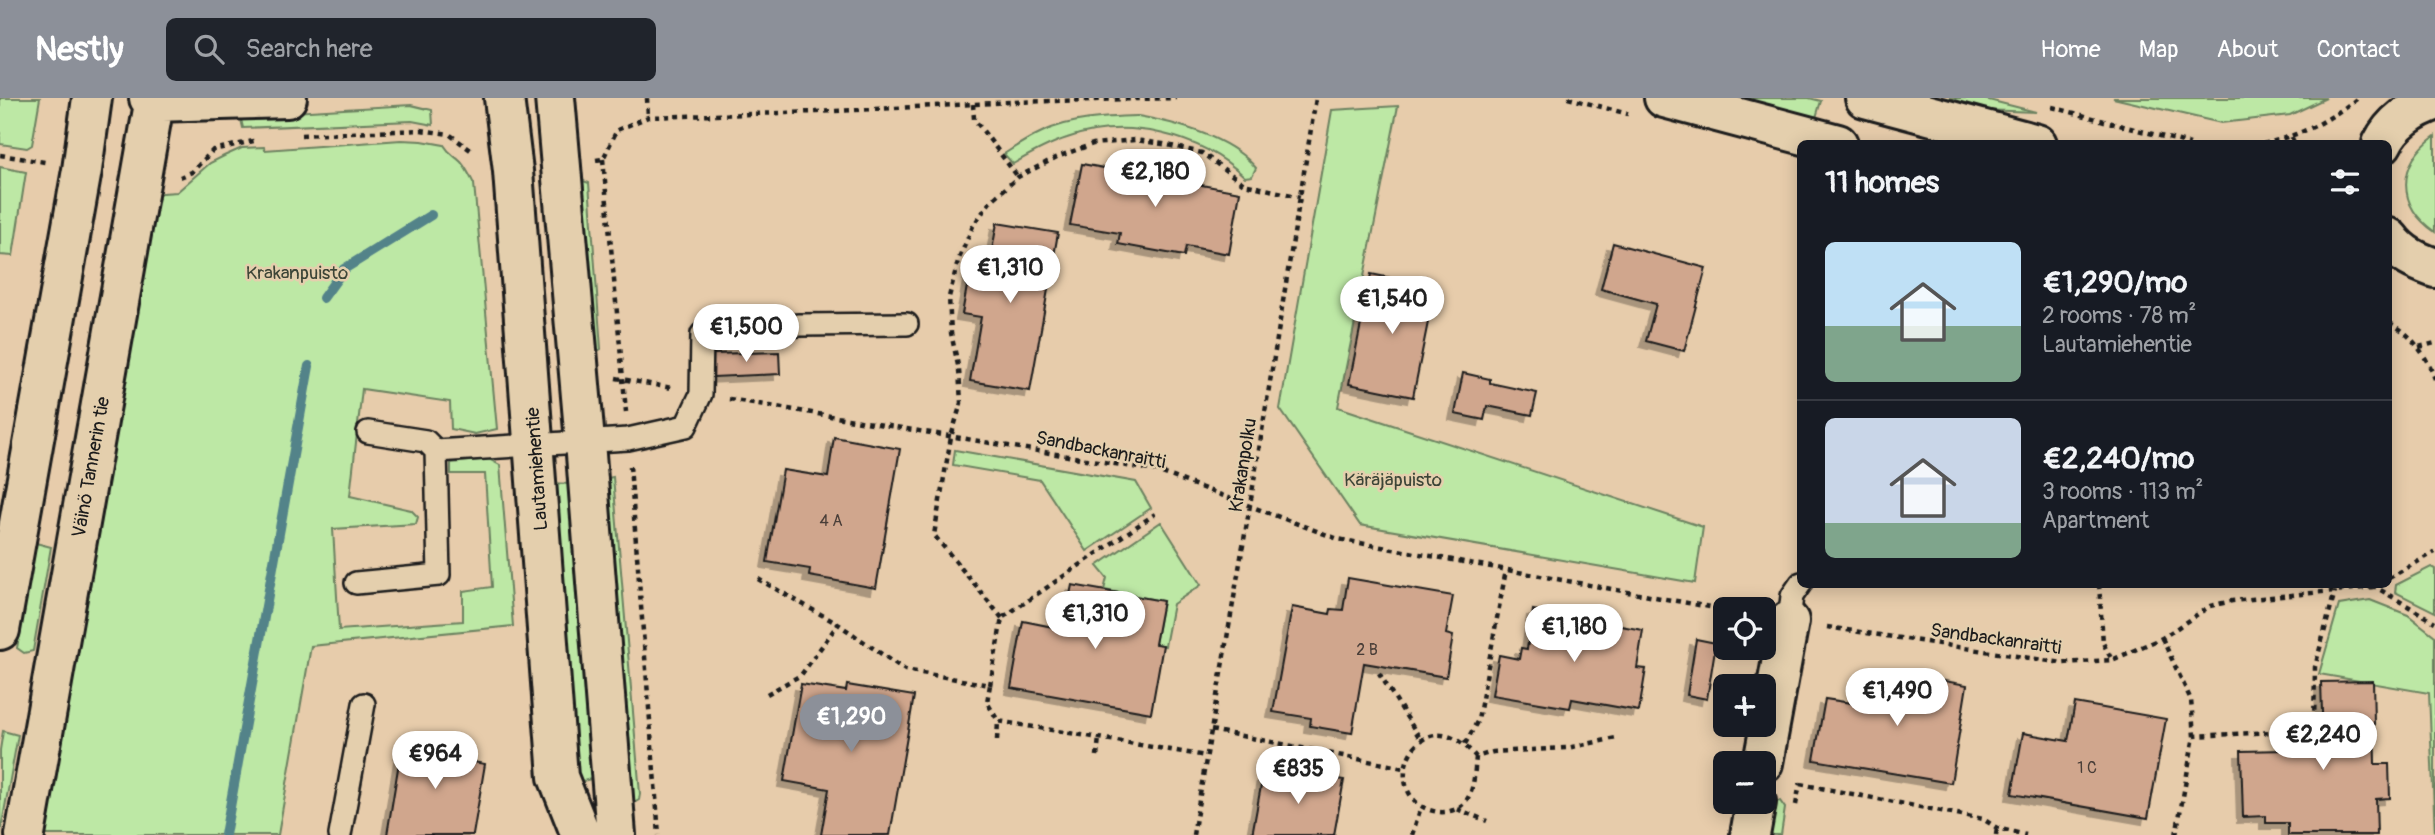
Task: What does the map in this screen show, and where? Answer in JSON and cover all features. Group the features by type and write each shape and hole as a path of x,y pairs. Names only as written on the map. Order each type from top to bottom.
{"street":[{"path":"0,630 82,170 92,98"},
{"path":"153,99 287,98"},
{"name":"Lautamiehentie","path":"504,98 513,170 558,777 581,835"},
{"path":"555,98 615,835"},
{"path":"1664,98 1823,140"},
{"path":"1865,98 2022,140"},
{"name":"Väinö Tannerin tie","path":"25,835 153,99"},
{"path":"2378,140 2429,101"},
{"path":"2403,249 2435,292"},
{"path":"1765,751 1788,621"},
{"path":"1750,835 1754,814"}],"lane":[{"path":"436,451 628,439 685,426 701,394 702,334 799,326 907,324"},
{"path":"356,583 439,575 436,451 426,441 368,432"},
{"path":"1788,621 1792,596 1798,588"},
{"path":"340,835 364,704"}],"path":[{"path":"648,98 648,117"},
{"path":"659,835 603,159 617,130 648,117 1176,98"},
{"name":"Krakanpolku","path":"1193,835 1316,98"},
{"path":"2280,140 2325,123 2358,98"},
{"path":"973,104 974,119 1018,177"},
{"path":"2041,104 2175,140"},
{"path":"298,135 421,130 449,134 473,152 486,174 513,170"},
{"path":"140,181 169,183 192,172 213,150 260,140"},
{"path":"1002,618 934,535 951,437 961,403 960,370 951,333 949,297 958,261 973,226 990,202 1018,177 1057,157 1093,144 1135,140 1202,153 1244,184 1300,197"},
{"path":"0,155 82,170"},
{"path":"561,164 603,159"},
{"path":"2392,324 2419,347 2435,379"},
{"path":"2419,347 2435,343"},
{"name":"Sandbackanraitti","path":"578,371 1157,471 1338,539 1713,608"},
{"path":"997,740 998,721 987,702 1002,618 1155,514"},
{"path":"2392,576 2435,552"},
{"path":"1465,744 1478,720 1506,570"},
{"path":"758,579 838,624 905,670 990,684"},
{"path":"2099,588 2103,643 2112,660"},
{"name":"Sandbackanraitti","path":"1788,621 2063,663 2112,660 2162,638 2210,606 2232,601 2354,588"},
{"path":"2379,588 2435,622"},
{"path":"2194,736 2314,730 2315,667 2335,591"},
{"path":"768,694 801,675 838,624"},
{"path":"2162,638 2191,699 2194,736 2176,835"},
{"path":"1379,673 1421,740"},
{"path":"998,721 1206,756"},
{"path":"1211,730 1404,768"},
{"path":"1425,736 1443,736 1465,744 1476,757 1474,781 1467,801 1456,809 1441,814 1420,807 1408,793 1404,768 1413,746 1421,740 1425,736"},
{"path":"1097,756 1099,738"},
{"path":"1476,757 1493,752 1567,748 1616,738"},
{"path":"1800,784 1983,818 1997,828 2026,835"},
{"path":"1412,835 1420,807"},
{"path":"1456,809 1487,821"},
{"path":"1996,835 1997,828"}],"green space":[{"path":"0,98 40,98 32,145 27,148 0,144"},
{"path":"1719,98 1809,98 1821,101 1814,124"},
{"path":"1914,98 1981,98 2036,112 1955,109"},
{"path":"2113,98 2326,98 2290,115 2221,123"},
{"path":"411,105 432,110 433,125 412,121 243,128 240,115"},
{"name":"Käräjäpuisto","path":"1398,106 1338,407 1703,527 1695,583 1360,525 1280,409 1332,110"},
{"path":"1138,116 1186,127 1218,140 1245,157 1256,168 1252,176 1245,177 1227,162 1185,140 1138,130 1114,129 1067,138 1013,164 1004,154 1053,127 1077,121"},
{"path":"2435,136 2435,232 2413,210 2406,184 2413,159"},
{"name":"Krakanpuisto","path":"401,140 444,145 463,165 474,184 497,429 475,434 451,429 450,402 362,389 350,496 411,510 418,517 416,524 333,529 339,630 463,621 463,591 492,587 485,474 451,474 451,463 489,459 500,465 513,626 311,646 278,835 35,835 148,194 177,192 210,163 242,148 264,147 265,150"},
{"path":"0,167 26,172 13,256 0,255"},
{"path":"578,179 589,183 601,349 596,352"},
{"path":"955,450 1136,482 1151,508 1087,551 1040,480 953,465"},
{"path":"613,477 640,794 639,800 634,803 628,802 598,480"},
{"path":"548,483 572,484 595,778 583,781 575,777"},
{"path":"1161,522 1201,585 1173,604 1165,646 1155,644 1163,601 1104,590 1107,578 1097,566"},
{"path":"36,543 51,547 33,651 24,653 17,648"},
{"path":"2431,567 2435,569 2435,612 2395,592 2396,585"},
{"path":"2370,600 2408,615 2435,636 2435,835 2429,693 2319,674 2339,605"},
{"path":"3,731 18,735 0,835 0,750"},
{"path":"1780,801 1785,808 1781,835 1766,835 1770,814 1776,814 1776,802"}],"building":[{"path":"1140,156 1177,163 1174,180 1240,192 1229,254 1186,246 1184,256 1118,244 1120,233 1070,225 1082,164 1136,174"},
{"path":"997,223 1058,233 1030,391 970,381 981,317 962,314 971,264 989,267"},
{"path":"1613,243 1706,268 1684,351 1646,341 1656,304 1601,289"},
{"path":"1371,274 1435,287 1413,397 1349,384"},
{"path":"779,352 780,374 713,377 712,354"},
{"path":"1463,373 1490,379 1490,383 1537,393 1532,415 1487,406 1484,420 1455,414"},
{"path":"834,437 900,449 876,588 809,576 810,569 767,562 783,470 828,477"},
{"path":"1348,578 1453,596 1446,634 1453,636 1446,677 1364,663 1352,733 1310,726 1311,718 1273,712 1292,607 1330,614 1331,609 1343,610"},
{"path":"1072,585 1163,601 1155,644 1163,645 1151,713 1011,688 1023,621 1063,629"},
{"path":"1533,610 1643,630 1637,668 1646,669 1639,711 1572,699 1570,708 1492,695 1499,655 1519,659 1521,648 1527,649"},
{"path":"1696,639 1713,642 1713,660 1707,699 1687,695"},
{"path":"1877,669 1967,685 1951,783 1814,760 1825,699 1871,706"},
{"path":"2373,681 2375,764 2389,764 2390,798 2376,799 2377,835 2288,835 2288,823 2266,823 2266,816 2243,817 2241,751 2285,750 2285,743 2323,741 2321,682"},
{"path":"801,684 846,691 847,685 914,696 890,835 821,835 829,789 784,781"},
{"path":"2075,703 2166,719 2148,818 2012,794 2023,733 2068,741"},
{"path":"403,738 463,748 461,760 485,764 473,835 387,835"},
{"path":"1302,773 1344,780 1334,835 1252,835 1263,775 1300,782"}],"waterway":[{"path":"323,298 344,269 431,215"},
{"path":"225,835 309,366"}]}
